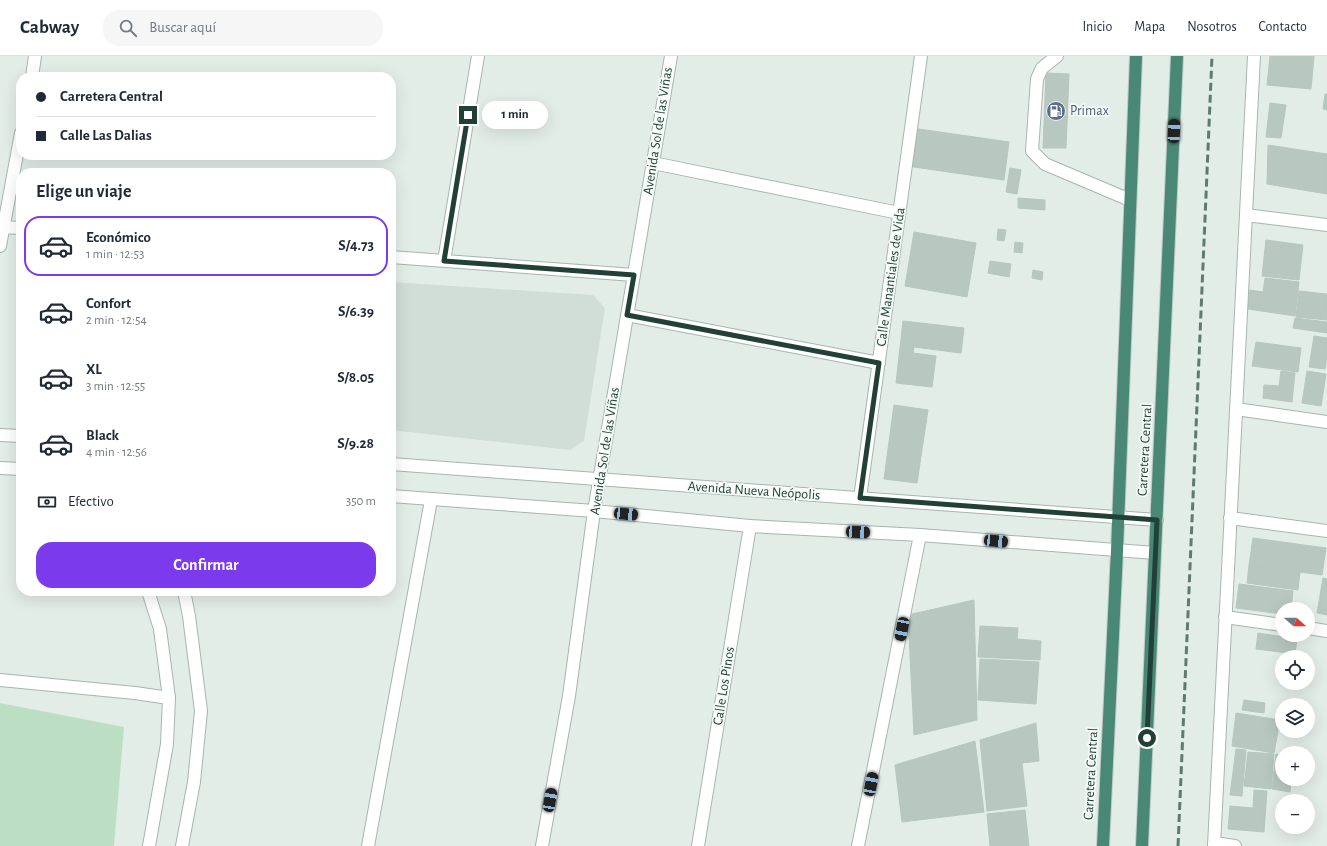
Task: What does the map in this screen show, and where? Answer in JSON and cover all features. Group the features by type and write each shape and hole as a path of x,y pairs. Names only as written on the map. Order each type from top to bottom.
{"highway":[{"name":"Carretera Central","path":"1103,846 1117,551 1136,56"},
{"name":"Carretera Central","path":"1142,846 1177,56"}],"street":[{"path":"33,72 35,56"},
{"path":"444,261 478,56"},
{"name":"Avenida Sol de las Viñas","path":"545,845 570,696 594,511 671,56"},
{"name":"Calle Manantiales de Vida","path":"860,498 921,56"},
{"path":"1057,56 1042,68 1037,79 1032,151 1045,164 1130,200"},
{"path":"1235,846 1214,844 1254,56"},
{"path":"0,246 2,227 16,158"},
{"path":"653,163 900,213"},
{"path":"1246,215 1327,225"},
{"path":"2,227 16,228"},
{"path":"396,257 634,275"},
{"path":"627,315 879,363"},
{"path":"1236,409 1327,422"},
{"path":"0,435 16,436"},
{"name":"Avenida Nueva Neópolis","path":"396,464 1157,520"},
{"path":"0,468 16,469"},
{"path":"396,496 594,511 750,526 920,536 1155,553"},
{"path":"368,846 431,500"},
{"path":"1230,518 1327,531"},
{"name":"Calle Los Pinos","path":"698,846 750,526"},
{"path":"858,846 920,536"},
{"path":"149,846 167,744 169,698 160,629 150,596"},
{"path":"182,846 194,782 201,711 189,616 185,596"},
{"path":"1225,617 1275,623"},
{"path":"1315,629 1327,631"},
{"path":"0,680 135,693 169,698"}],"shaded area":[{"path":"396,282 593,295 605,308 584,441 570,450 396,431"}],"green space":[{"path":"0,703 124,727 114,846 0,846"}],"building":[{"path":"1270,56 1314,56 1311,89 1267,85"},
{"name":"Primax","path":"1046,73 1069,74 1066,148 1043,148"},
{"path":"1325,94 1327,94 1327,110 1323,109"},
{"path":"1270,103 1286,105 1281,138 1266,137"},
{"path":"912,128 1009,142 1004,180 907,166"},
{"path":"1268,145 1327,154 1327,194 1267,184"},
{"path":"1010,168 1021,170 1017,194 1006,192"},
{"path":"1018,198 1045,200 1045,210 1018,208"},
{"path":"998,229 1006,230 1004,241 997,240"},
{"path":"914,232 976,243 967,297 905,286"},
{"path":"1266,240 1303,245 1299,280 1262,276"},
{"path":"1015,242 1023,243 1022,253 1014,252"},
{"path":"990,261 1011,264 1009,277 988,273"},
{"path":"1033,270 1043,272 1042,280 1032,278"},
{"path":"1265,278 1299,282 1295,316 1248,309 1250,290 1263,292"},
{"path":"1299,291 1327,294 1327,320 1296,317"},
{"path":"1295,318 1327,322 1327,333 1293,328"},
{"path":"903,321 964,328 961,353 914,347 913,353 936,356 932,387 896,383"},
{"path":"1314,336 1327,338 1327,357 1325,369 1309,367"},
{"path":"1256,342 1301,348 1298,372 1252,366"},
{"path":"1281,371 1295,373 1292,402 1263,398 1264,385 1279,386"},
{"path":"1307,371 1326,374 1321,406 1302,403"},
{"path":"894,405 928,410 917,483 884,479"},
{"path":"1253,538 1326,548 1322,575 1249,565"},
{"path":"1249,565 1300,572 1298,590 1247,583"},
{"path":"1323,578 1327,579 1327,615 1317,613"},
{"path":"1239,584 1293,591 1292,602 1275,602 1275,613 1236,608"},
{"path":"974,600 977,720 914,735 908,615"},
{"path":"980,626 1018,628 1017,639 1041,641 1040,660 978,657"},
{"path":"1258,633 1275,636 1275,642 1297,642 1296,650 1275,650 1275,651 1256,649"},
{"path":"980,659 1039,662 1036,704 978,700"},
{"path":"1244,700 1265,703 1264,713 1242,710"},
{"path":"1236,713 1275,719 1275,738 1277,738 1274,753 1232,746"},
{"path":"1036,723 1039,761 1022,763 1027,806 987,811 980,740"},
{"path":"975,741 984,812 902,822 895,765"},
{"path":"1236,749 1246,750 1242,796 1230,795"},
{"path":"1248,752 1274,754 1271,789 1244,786"},
{"path":"1275,763 1275,786 1290,786 1290,792 1272,789"},
{"path":"1254,790 1267,791 1264,832 1228,829 1230,806 1253,808"},
{"path":"1025,810 1029,846 990,846 987,814"}],"railway":[{"path":"1178,846 1212,56"}],"place":[{"name":"Primax","path":"1056,111"}],"route":[{"path":"468,115 444,261 634,275 627,315 879,363 860,498 1157,520 1147,738"}]}
